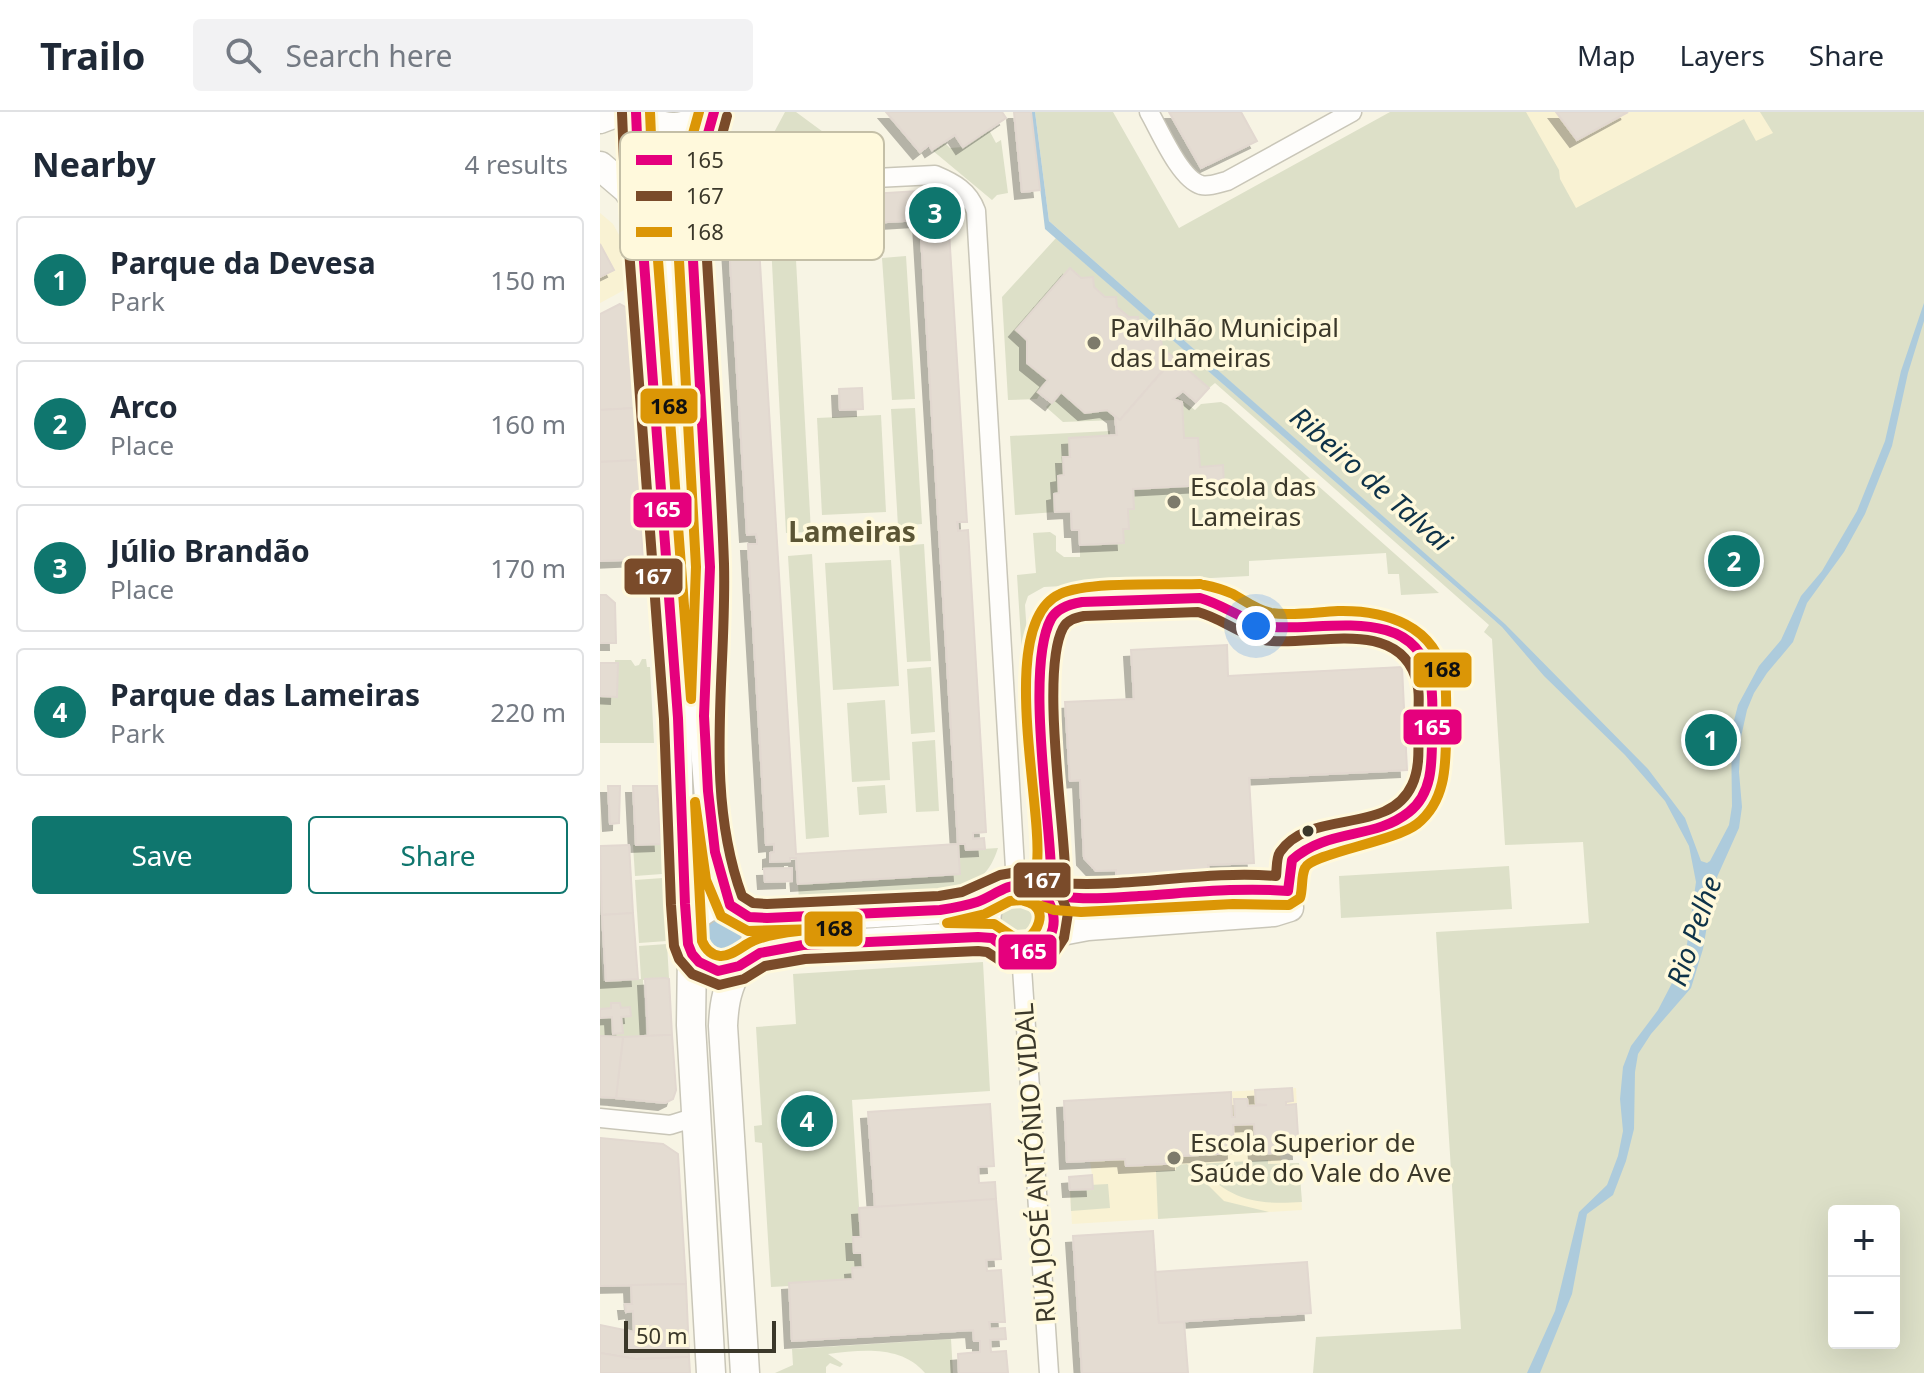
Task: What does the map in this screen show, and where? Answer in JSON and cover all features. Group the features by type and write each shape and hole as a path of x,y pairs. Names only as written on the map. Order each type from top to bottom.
{"main road":[{"path":"638,112 659,126 674,128 689,125 712,112"},
{"path":"638,112 638,132"},
{"path":"707,132 712,112"},
{"path":"600,166 620,183"},
{"path":"645,260 691,717 720,877 756,939 728,985 723,1026 745,1373"},
{"path":"670,260 696,642 683,881 690,944 699,962 718,971 743,963"},
{"path":"691,717 710,567 693,260"},
{"path":"711,1373 691,1025 691,922 708,906 740,911"}],"street":[{"path":"600,120 621,112"},
{"path":"1149,112 1187,177 1198,184 1210,186 1227,181 1352,112"},
{"path":"884,178 935,175 964,191 976,211 1006,890 987,911 988,930 992,938 1010,952 1033,951 1044,944 1055,919 1047,896"},
{"path":"740,911 801,918 940,910 965,906 1006,890 1033,887 1047,896 1087,899 1252,887 1288,891 1290,908 1274,913 1088,927 1051,934"},
{"path":"743,963 775,949 803,945 942,937 992,938"},
{"name":"RUA JOSÉ ANTÓNIO VIDAL","path":"1021,953 1049,1373"},
{"path":"600,1118 670,1125 696,1117"}],"shaded area":[{"path":"1514,112 1880,112 1666,401"},
{"path":"600,213 613,224 620,237 620,260 625,260 628,288 600,303"},
{"name":"Escola Superior de Saúde do Vale do Ave","path":"1296,1088 1299,1152 1280,1153 1281,1164 1299,1163 1302,1210 1072,1224 1069,1177 1092,1175 1090,1161 1067,1162 1064,1101"}],"green space":[{"path":"785,112 796,112 823,132 774,132"},
{"path":"1035,112 1113,112 1179,228 1390,112 1526,112 1559,170 1560,179 1576,208 1744,119 1756,141 1773,133 1760,112 1924,112 1924,1373 1313,1373 1316,1337 1461,1329 1436,932 1589,923 1583,842 1505,845 1492,639 1484,632 1489,625 1215,383 1209,388 1162,348 1161,337 1152,338 1117,307 1115,297 1105,297 1094,287 1093,277 1081,278 1070,268 1016,329 1027,340 1027,363 1048,380 1037,399 1008,400 1002,297 1056,238 1494,620 1502,626 1504,624 1049,221"},
{"path":"989,130 996,143 1001,140 1008,193 997,195 992,200 932,150 944,142 950,148 963,147"},
{"path":"906,256 915,399 892,400 884,258"},
{"path":"772,260 796,260 811,532 786,533"},
{"path":"1061,392 1085,413 1107,410 1116,420 1063,422 1046,407"},
{"name":"Escola das Lameiras","path":"1176,396 1195,410 1201,404 1221,402 1227,405 1439,593 1401,595 1399,574 1388,574 1386,553 1249,561 1249,576 1044,587 1028,596 1025,605 1039,815 1032,816 1017,575 1036,573 1033,533 1050,532 1056,536 1056,551 1064,557 1080,557 1080,545 1124,543 1123,529 1128,529 1128,509 1133,489 1223,466 1200,467 1198,438 1184,438 1182,403 1173,399"},
{"path":"915,408 922,524 898,526 891,409"},
{"path":"881,415 886,512 822,515 817,418"},
{"path":"1110,431 1110,436 1069,438 1070,457 1063,457 1064,475 1059,493 1054,494 1055,512 1015,515 1010,436"},
{"path":"924,544 931,661 907,662 899,546"},
{"path":"812,554 829,837 806,839 788,556"},
{"path":"891,560 899,686 833,690 825,563"},
{"path":"646,659 647,667 650,667 654,743 600,743 600,696 617,696 615,660 631,660 635,666"},
{"path":"931,667 935,732 911,734 907,669"},
{"path":"885,700 890,780 852,782 847,703"},
{"path":"935,740 939,811 916,812 912,742"},
{"path":"885,785 887,813 859,815 857,787"},
{"path":"661,844 662,874 635,876 633,845"},
{"path":"965,844 966,850 998,848 982,876 954,891 799,901 798,884"},
{"path":"1509,866 1512,909 1341,918 1339,876"},
{"path":"663,878 667,941 639,943 635,880"},
{"path":"1021,897 1036,903 1042,918 1036,933 1021,939 1006,933 1000,918 1006,903"},
{"path":"600,941 603,981 641,979 639,946 667,944 669,978 643,980 646,1036 600,1036"},
{"path":"983,962 990,1091 852,1100 861,1237 853,1237 854,1253 862,1253 863,1267 853,1279 771,1287 762,1143 755,1142 754,1126 762,1125 756,1027 796,1024 793,974"},
{"path":"1268,1160 1268,1164 1299,1163 1302,1202 1244,1198 1220,1186 1197,1164"},
{"path":"1187,1164 1224,1201 1269,1212 1158,1219 1156,1171 1176,1170 1176,1165"},
{"path":"1108,1184 1110,1208 1071,1211 1070,1186"},
{"path":"951,1339 953,1373 925,1373 904,1358 867,1351 828,1354 843,1364 840,1367 830,1363 826,1373 775,1373 793,1365 792,1349"}],"water":[{"name":"Rio Pelhe","path":"1031,112 1035,112 1049,221 1505,624 1648,769 1685,818 1701,861 1707,863 1729,825 1732,806 1731,732 1738,705 1759,666 1781,640 1801,596 1822,571 1857,511 1885,441 1901,371 1924,303 1924,321 1908,373 1892,446 1865,514 1844,552 1807,603 1793,642 1767,673 1747,710 1741,737 1739,772 1742,807 1739,828 1709,895 1703,949 1691,988 1638,1054 1634,1129 1626,1161 1613,1195 1587,1214 1572,1294 1540,1373 1527,1373 1555,1311 1579,1212 1607,1185 1618,1156 1623,1131 1620,1099 1623,1067 1631,1046 1658,1010 1685,958 1696,882 1689,846 1665,801 1625,755 1544,676 1502,627 1045,229"},
{"path":"722,918 736,924 742,938 736,952 722,958 708,952 702,938 708,924"}],"building":[{"path":"886,112 1002,112 1006,118 963,147 955,135 932,150 929,145 920,152"},
{"path":"1014,112 1031,112 1040,190 1022,192"},
{"path":"1169,112 1241,112 1257,141 1201,168"},
{"path":"1556,112 1628,112 1577,140"},
{"path":"918,191 920,218 926,218 925,214 944,213 944,223 933,223 934,232 949,231 967,522 957,522 958,531 968,530 986,832 973,833 973,839 984,838 985,849 966,850 965,844 958,844 920,220 884,222 884,193"},
{"path":"600,244 614,270 600,277"},
{"path":"730,260 760,260 796,854 958,844 960,874 798,884 796,858 770,862 774,844 766,845 748,544 757,544 757,539 756,534 747,535"},
{"name":"Pavilhão Municipal das Lameiras","path":"1070,268 1081,278 1093,277 1094,287 1105,297 1116,297 1117,307 1129,317 1138,317 1140,327 1152,338 1161,337 1162,348 1174,358 1120,420 1107,410 1085,413 1061,392 1052,403 1038,392 1048,380 1027,363 1027,340 1016,330"},
{"path":"620,304 629,309 635,408 600,410 600,314"},
{"path":"1174,358 1209,388 1196,402 1183,391 1173,399 1182,402 1184,438 1198,438 1200,467 1223,465 1224,484 1133,489 1134,509 1128,509 1129,529 1123,529 1124,543 1080,545 1079,530 1072,530 1071,511 1055,512 1054,494 1059,493 1058,476 1064,475 1063,457 1070,457 1069,438 1117,435 1115,417 1120,420"},
{"path":"862,388 863,409 840,410 839,389"},
{"path":"635,408 638,460 600,462 600,410"},
{"path":"638,460 643,559 600,561 600,462"},
{"path":"600,595 606,595 615,603 616,643 600,643"},
{"path":"1227,645 1228,676 1402,667 1407,770 1249,778 1254,863 1208,865 1209,876 1116,881 1116,870 1096,871 1084,858 1080,780 1070,781 1065,702 1134,699 1131,650"},
{"path":"600,663 618,663 617,697 600,696"},
{"path":"608,786 620,786 619,823 610,824"},
{"path":"633,786 657,786 661,844 636,845"},
{"path":"629,845 633,913 602,915 600,846"},
{"path":"792,868 792,881 765,882 764,869"},
{"path":"633,913 638,979 606,981 602,915"},
{"path":"645,979 669,979 672,1035 648,1036"},
{"path":"611,1003 620,1003 621,1008 630,1007 631,1016 621,1017 623,1033 613,1034 612,1017 600,1018 600,1009 611,1008"},
{"path":"672,1035 676,1090 673,1099 665,1103 616,1098 623,1037"},
{"path":"600,1036 623,1037 616,1098 600,1097"},
{"path":"1292,1088 1293,1101 1286,1102 1286,1105 1296,1104 1299,1152 1256,1154 1254,1124 1233,1125 1234,1153 1181,1156 1181,1163 1126,1166 1125,1159 1067,1162 1064,1101 1231,1092 1232,1117 1235,1117 1234,1099 1247,1099 1248,1106 1267,1105 1256,1104 1255,1090"},
{"path":"990,1104 994,1166 978,1167 979,1183 995,1182 996,1199 875,1207 868,1112"},
{"path":"600,1138 663,1144 678,1154 686,1284 600,1286"},
{"path":"1092,1175 1093,1189 1070,1190 1069,1177"},
{"path":"996,1199 1001,1259 986,1260 987,1271 1001,1270 1005,1322 989,1322 990,1329 1005,1328 1006,1339 990,1340 991,1352 1006,1351 1008,1373 959,1373 958,1354 980,1352 980,1341 974,1341 973,1330 792,1341 789,1283 853,1279 852,1268 863,1267 862,1253 854,1253 853,1237 861,1237 859,1208"},
{"path":"1153,1231 1159,1323 1184,1322 1188,1373 1082,1373 1073,1236"},
{"path":"1307,1262 1311,1313 1159,1323 1155,1272"},
{"path":"686,1284 688,1330 634,1332 633,1311 626,1312 625,1304 632,1304 631,1285"},
{"path":"600,1325 634,1332 688,1330 689,1357 636,1359 600,1353"},
{"path":"600,1353 636,1359 689,1357 690,1373 600,1373"}],"tunnel":[{"path":"671,132 672,112"}],"transit line":[{"name":"165","path":"636,112 637,132"},
{"name":"168","path":"650,112 651,132"},
{"name":"168","path":"693,132 699,112"},
{"name":"165","path":"708,132 714,112"},
{"name":"167","path":"622,113 623,132"},
{"name":"167","path":"723,132 727,116"},
{"name":"167","path":"630,260 664,719 671,905 674,946 679,959 692,974 719,985 744,979 765,966 805,959 978,951 987,952 1009,966 1037,965 1053,955 1064,938 1068,913 1058,888 1023,871 1000,875 962,892 939,896 767,904 753,903 742,896 730,856 720,773 724,564 707,260"},
{"name":"165","path":"644,260 678,718 685,904 688,944 692,954 699,962 718,971 739,966 760,953 803,945 978,937 992,938 1010,952 1035,950 1051,935 1053,914 1044,895 1024,885 1006,888 983,900 940,910 767,918 749,917 730,905 715,852 708,791 704,716 710,567 693,260"},
{"name":"168","path":"658,260 691,699 696,567 679,260"},
{"name":"168","path":"1200,584 1088,587 1060,594 1041,612 1030,640 1026,677 1037,836 1036,867 1026,891 1035,904 1054,910 1081,912 1233,904 1289,905 1300,898 1304,871 1311,863 1406,830 1417,824 1433,805 1444,771 1446,686 1440,661 1420,633 1390,618 1356,611 1271,613 1230,593 1204,585"},
{"name":"165","path":"1200,598 1246,619 1273,627 1366,626 1407,640 1421,655 1432,692 1431,766 1423,796 1409,812 1395,821 1306,850 1292,860 1288,891 1232,890 1114,898 1064,897 1040,891 1051,869 1039,703 1040,669 1051,619 1064,607 1082,602 1200,598"},
{"name":"167","path":"1198,612 1262,639 1373,641 1391,647 1405,658 1415,676 1419,694 1418,763 1412,785 1401,801 1386,811 1310,830 1293,839 1279,854 1276,876 1222,875 1114,883 1060,883 1065,868 1053,708 1057,648 1063,628 1069,621 1084,616 1198,612"},
{"name":"168","path":"695,802 706,880 721,916 748,931 858,928 777,934 753,941 729,955 711,953 702,941 695,802"},
{"name":"168","path":"1022,900 1034,905 1040,918 1029,937 1015,938 994,924 947,923 985,914 1010,901 1022,900"}],"place":[{"name":"Júlio Brandão","path":"935,213"},
{"name":"Pavilhão Municipal das Lameiras","path":"1094,343"},
{"name":"Escola das Lameiras","path":"1174,502"},
{"name":"Arco","path":"1734,561"},
{"name":"Parque da Devesa","path":"1711,740"},
{"name":"Parque das Lameiras","path":"807,1121"},
{"name":"Escola Superior de Saúde do Vale do Ave","path":"1174,1158"}],"district":[{"name":"Lameiras","path":"852,532"}],"water label":[{"name":"Ribeiro de Talvai","path":"1371,479"}]}
